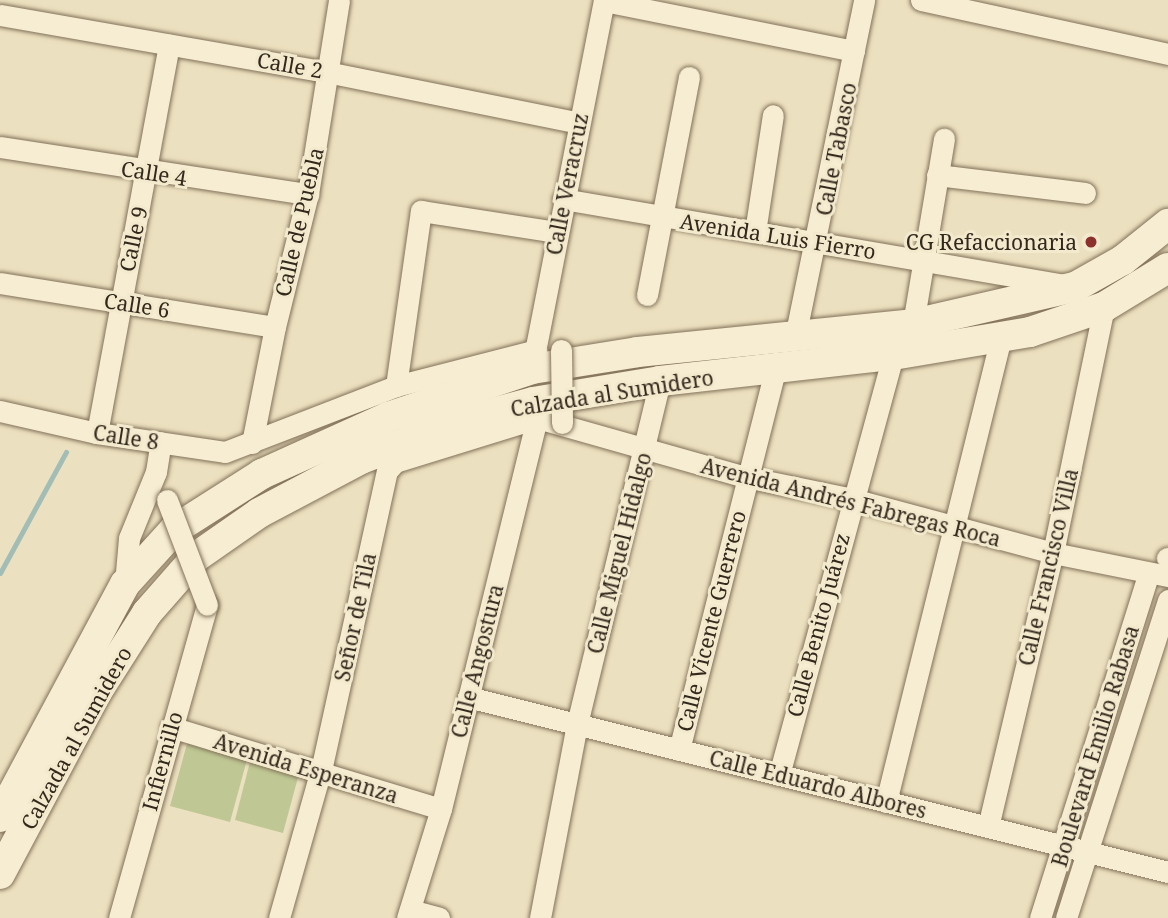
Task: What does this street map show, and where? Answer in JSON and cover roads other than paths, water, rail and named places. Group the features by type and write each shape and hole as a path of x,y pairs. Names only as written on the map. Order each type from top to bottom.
{"main road":[{"name":"Calzada al Sumidero","path":"0,817 125,584 174,530 262,474 535,352 638,352 913,324 1076,287 1123,260 1168,224"},
{"name":"Calzada al Sumidero","path":"0,874 95,695 147,613 197,557 258,513 361,458 459,422 535,410 660,381 775,371 893,355 1059,324 1104,307 1168,268"}],"street":[{"name":"Calle de Puebla","path":"253,443 275,327 308,194 339,0"},
{"name":"Calle Tabasco","path":"794,337 817,241 864,0"},
{"path":"921,0 1168,54"},
{"path":"604,1 854,51"},
{"name":"Calle Veracruz","path":"535,352 556,232 604,1"},
{"name":"Calle 2","path":"0,15 327,72 579,123"},
{"name":"Calle 9","path":"97,433 169,45"},
{"path":"647,295 664,218 689,77"},
{"path":"755,232 773,115"},
{"path":"913,324 944,139"},
{"name":"Calle 4","path":"0,147 146,172 308,194"},
{"path":"937,175 1084,193"},
{"name":"Avenida Luis Fierro","path":"563,199 664,218 923,258 1076,287"},
{"path":"396,386 421,211 556,232"},
{"name":"Calle 6","path":"0,283 275,327"},
{"name":"Calle Francisco Villa","path":"988,827 1053,553 1104,307"},
{"path":"886,802 952,525 1001,336"},
{"path":"535,352 561,350 562,423"},
{"name":"Calle 8","path":"0,411 97,433 225,452 396,386 535,352"},
{"name":"Calle Benito Juárez","path":"779,775 893,355"},
{"name":"Calle Vicente Guerrero","path":"679,750 775,371"},
{"name":"Calle Miguel Hidalgo","path":"540,918 577,724 660,381"},
{"name":"Avenida Andrés Fabregas Roca","path":"535,410 562,423 746,477 852,499 1053,553 1158,575"},
{"name":"Calle Angostura","path":"408,914 441,809 535,410"},
{"name":"Señor de Tila","path":"279,918 320,771 387,471 395,462 535,410"},
{"path":"125,584 129,538 156,472 161,442"},
{"name":"Infiernillo","path":"119,918 206,605 156,472"},
{"path":"1158,575 1168,558"},
{"name":"Boulevard Emilio Rabasa","path":"1041,918 1063,846 1158,575"},
{"name":"Boulevard Emilio Rabasa","path":"1066,918 1168,600"},
{"name":"Calle Eduardo Albores","path":"468,698 1168,872"},
{"name":"Avenida Esperanza","path":"171,727 441,809"},
{"path":"408,914 439,918"}],"waterway":[{"path":"0,573 66,452"}],"place":[{"name":"CG Refaccionaria","path":"1091,242"}]}
